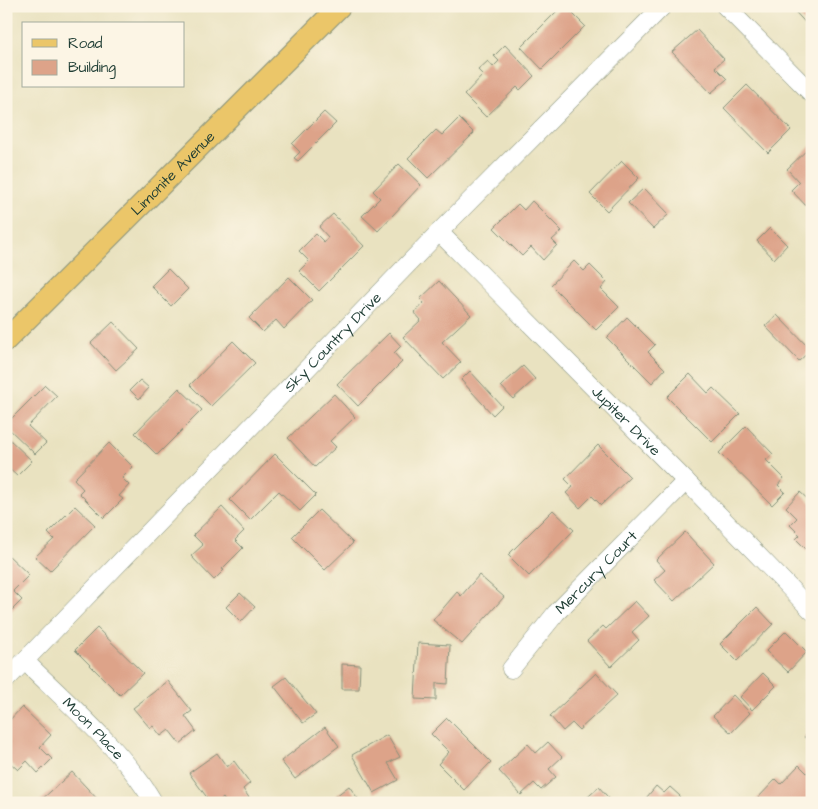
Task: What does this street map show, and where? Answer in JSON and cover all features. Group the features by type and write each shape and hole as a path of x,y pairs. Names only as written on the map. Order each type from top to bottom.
{"main road":[{"name":"Limonite Avenue","path":"6,340 340,6"}],"street":[{"name":"Sky Country Drive","path":"6,680 438,232 663,6"},
{"path":"724,6 812,94"},
{"name":"Jupiter Drive","path":"438,232 686,481 812,612"},
{"name":"Mercury Court","path":"511,669 556,613 686,481"},
{"name":"Moon Place","path":"25,661 105,741 145,787 154,803"}],"building":[{"path":"562,6 565,6 585,26 542,69 521,47"},
{"path":"790,6 812,6 812,30"},
{"path":"697,30 724,59 715,67 727,79 711,93 672,52"},
{"path":"505,45 534,76 520,90 517,87 486,117 464,95 483,75 478,70 488,61 493,67 499,61 494,56"},
{"path":"747,85 791,130 768,153 724,108"},
{"path":"324,112 336,123 298,161 294,158 300,152 292,144"},
{"path":"459,118 474,133 428,178 408,158 436,130 442,135"},
{"path":"812,145 812,208 810,210 791,190 799,182 787,169"},
{"path":"622,161 639,178 607,211 590,194"},
{"path":"399,164 421,185 378,231 362,216 380,198 373,191"},
{"path":"644,188 669,214 653,229 628,203"},
{"path":"532,201 562,231 552,240 557,245 543,260 531,247 522,256 494,228 518,204 524,210"},
{"path":"333,214 364,246 319,291 299,271 309,261 299,251 316,234 324,242 328,237 319,227"},
{"path":"770,228 787,245 774,259 757,241"},
{"path":"574,261 584,271 590,265 607,282 601,289 619,307 596,330 551,285"},
{"path":"168,269 188,289 171,306 151,286"},
{"path":"289,277 312,300 284,329 276,320 263,332 249,318"},
{"path":"439,281 471,315 442,342 461,362 443,379 403,337 421,320 414,312 424,303 420,299"},
{"path":"777,315 811,350 799,361 765,326"},
{"path":"627,317 655,345 648,352 665,369 652,383 607,338"},
{"path":"113,322 139,349 116,370 91,343"},
{"path":"389,333 401,346 394,353 402,362 358,406 337,384"},
{"path":"233,341 255,363 211,406 190,385"},
{"path":"523,366 535,379 513,399 501,386"},
{"path":"470,371 502,406 493,415 461,380"},
{"path":"690,374 708,393 713,388 740,414 712,442 667,397"},
{"path":"140,380 149,388 139,399 130,390"},
{"path":"45,385 57,396 28,426 46,443 35,454 6,424"},
{"path":"179,388 202,410 157,455 135,433"},
{"path":"334,394 355,417 330,441 336,447 315,467 288,438"},
{"path":"746,426 773,454 766,460 784,478 778,485 785,492 772,505 719,453"},
{"path":"6,436 32,461 17,476 6,466"},
{"path":"109,443 133,467 122,478 129,485 119,496 123,499 104,518 79,493 83,489 74,479"},
{"path":"598,445 630,477 601,505 592,496 580,508 566,493 573,487 565,479"},
{"path":"275,454 316,495 300,511 279,491 250,520 230,500"},
{"path":"800,492 812,503 812,555 796,539 800,535 790,525 797,518 786,507"},
{"path":"75,506 95,525 50,571 35,557 54,539 48,533"},
{"path":"222,507 244,531 235,540 243,548 214,580 191,556 203,545 193,535"},
{"path":"319,510 353,543 325,570 292,537"},
{"path":"553,510 574,530 529,576 508,555"},
{"path":"685,532 714,563 674,601 654,580 665,570 656,560"},
{"path":"6,553 29,575 13,591 22,600 6,616"},
{"path":"479,575 504,597 462,644 433,620 457,592 461,596"},
{"path":"240,593 255,607 241,622 226,607"},
{"path":"635,601 649,616 632,632 639,640 611,667 587,641 603,626 606,629"},
{"path":"757,607 773,624 737,661 720,644"},
{"path":"97,628 143,673 120,695 75,650"},
{"path":"786,631 807,652 788,672 766,651"},
{"path":"418,643 450,645 448,684 436,683 436,700 415,699"},
{"path":"342,664 360,665 359,689 342,689"},
{"path":"596,673 617,695 579,730 572,723 563,731 550,716"},
{"path":"763,673 776,686 752,710 740,697"},
{"path":"286,677 316,714 303,723 274,686"},
{"path":"168,681 192,711 185,716 196,731 180,744 169,730 161,736 153,726 150,728 133,708"},
{"path":"733,695 750,713 731,733 713,716"},
{"path":"22,707 51,735 40,747 52,759 38,773 27,761 18,770 6,759 6,724"},
{"path":"447,718 491,762 464,790 438,764 449,752 431,734"},
{"path":"325,727 339,746 295,779 281,761"},
{"path":"812,730 812,745 804,737"},
{"path":"387,735 400,757 388,763 398,780 374,793 352,755"},
{"path":"548,742 562,757 549,769 556,777 541,790 534,783 521,795 499,771 528,744 536,753"},
{"path":"217,753 227,767 234,761 250,783 243,789 250,799 245,803 226,803 223,798 217,803 211,803 189,773"},
{"path":"799,765 812,778 812,796 805,803 759,803 756,800 776,779 781,784"},
{"path":"72,772 101,803 41,803 40,801"},
{"path":"349,786 361,803 328,802"},
{"path":"656,786 664,793 670,787 680,796 674,803 642,803"},
{"path":"599,787 613,803 581,803"}]}
